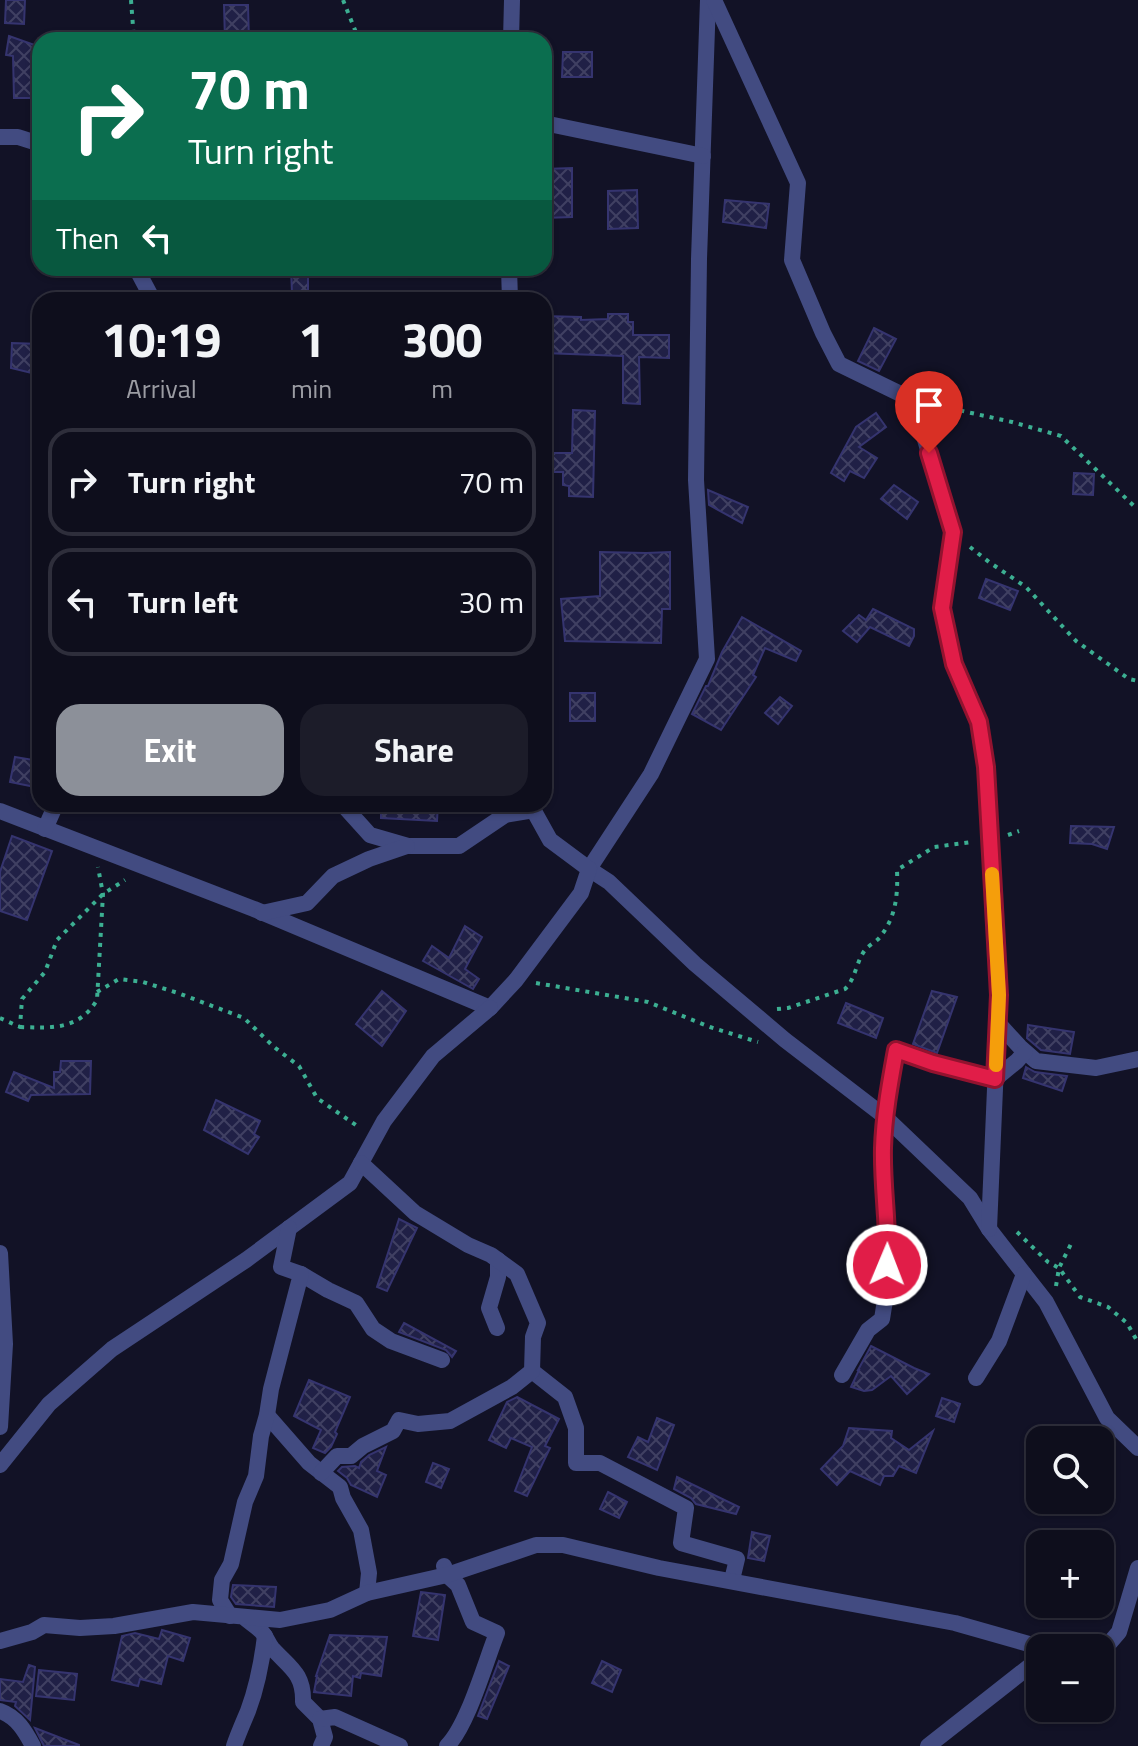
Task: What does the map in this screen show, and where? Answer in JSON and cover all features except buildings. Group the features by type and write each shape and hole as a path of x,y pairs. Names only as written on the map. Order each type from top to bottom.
{"street":[{"path":"511,32 512,0"},
{"path":"0,1465 49,1404 112,1349 246,1260 350,1183 384,1121 433,1056 490,1008 516,980 581,893 589,869 651,774 707,659 696,480 699,259 711,0"},
{"path":"711,0 798,183 792,260 834,354 839,364 913,400 953,532 942,608 954,664 979,722 986,767 999,995 989,1229"},
{"path":"552,125 703,156"},
{"path":"0,137 18,137 32,141"},
{"path":"0,811 262,913 490,1008"},
{"path":"45,829 52,812"},
{"path":"349,812 370,835 408,846 459,846 505,815 515,812"},
{"path":"535,812 550,840 609,882 695,964 884,1116 970,1198 989,1229 1046,1302 1107,1418 1138,1448"},
{"path":"262,913 307,903 333,876 369,859 408,846"},
{"path":"998,1023 1036,1061 1096,1068 1138,1059"},
{"path":"842,1375 868,1330 882,1319 888,1236 884,1116 896,1050 995,1079"},
{"path":"995,1079 1025,1052"},
{"path":"321,1473 337,1456 351,1456 363,1446 393,1431 399,1420 418,1424 450,1421 512,1387 532,1371 533,1337 538,1323 517,1274 491,1255 415,1213 361,1163"},
{"path":"289,1228 281,1267 356,1303 373,1329 391,1341 442,1360"},
{"path":"0,1253 0,1427"},
{"path":"497,1328 489,1308 498,1277 498,1260"},
{"path":"301,1274 271,1389 256,1476 245,1502 231,1564 222,1580 220,1600 238,1617 261,1630 272,1647 290,1664 303,1689 303,1702 320,1719 325,1737 321,1746"},
{"path":"976,1378 999,1341 1024,1274"},
{"path":"532,1371 565,1397 576,1428 576,1463 600,1463 686,1508 681,1543 737,1559 732,1580"},
{"path":"267,1415 309,1463 340,1487 361,1530 369,1573 367,1593"},
{"path":"0,1641 32,1632 44,1625 80,1628 114,1626 193,1612 280,1620 330,1610 367,1593 536,1545 563,1545 659,1568 955,1623 1026,1643"},
{"path":"1114,1638 1119,1632 1138,1568"},
{"path":"446,1570 458,1585 473,1622 497,1633 462,1723 447,1746"},
{"path":"193,1612 221,1591"},
{"path":"234,1746 248,1710 265,1636"},
{"path":"928,1746 1026,1669"},
{"path":"0,1711 11,1715 33,1746"},
{"path":"320,1719 335,1717 400,1746"}],"path":[{"path":"131,0 133,32"},
{"path":"343,0 356,32"},
{"path":"913,400 1061,436 1135,507"},
{"path":"953,532 1026,587 1076,641 1129,679 1138,681"},
{"path":"751,1011 788,1008 845,989 851,983 864,951 880,936 895,911 897,870 934,847 990,840 1019,831"},
{"path":"0,1018 20,1027 59,1028 89,1013 97,1000 103,894 95,848"},
{"path":"20,1027 22,999 45,972 57,940 103,894 118,883 150,870"},
{"path":"97,992 119,979 143,982 244,1018 299,1066 317,1098 374,1139"},
{"path":"516,980 648,1002 752,1041 792,1045"},
{"path":"990,1209 1048,1262 1059,1268 1080,1297 1108,1307 1127,1323 1136,1339"},
{"path":"1046,1302 1056,1286 1059,1268 1073,1240"}],"slow traffic":[{"path":"992,874 999,995 996,1065"}],"route":[{"path":"887,1265 884,1116 896,1050 995,1079 998,1023 986,767 979,722 954,664 942,608 953,532 929,453"}]}
